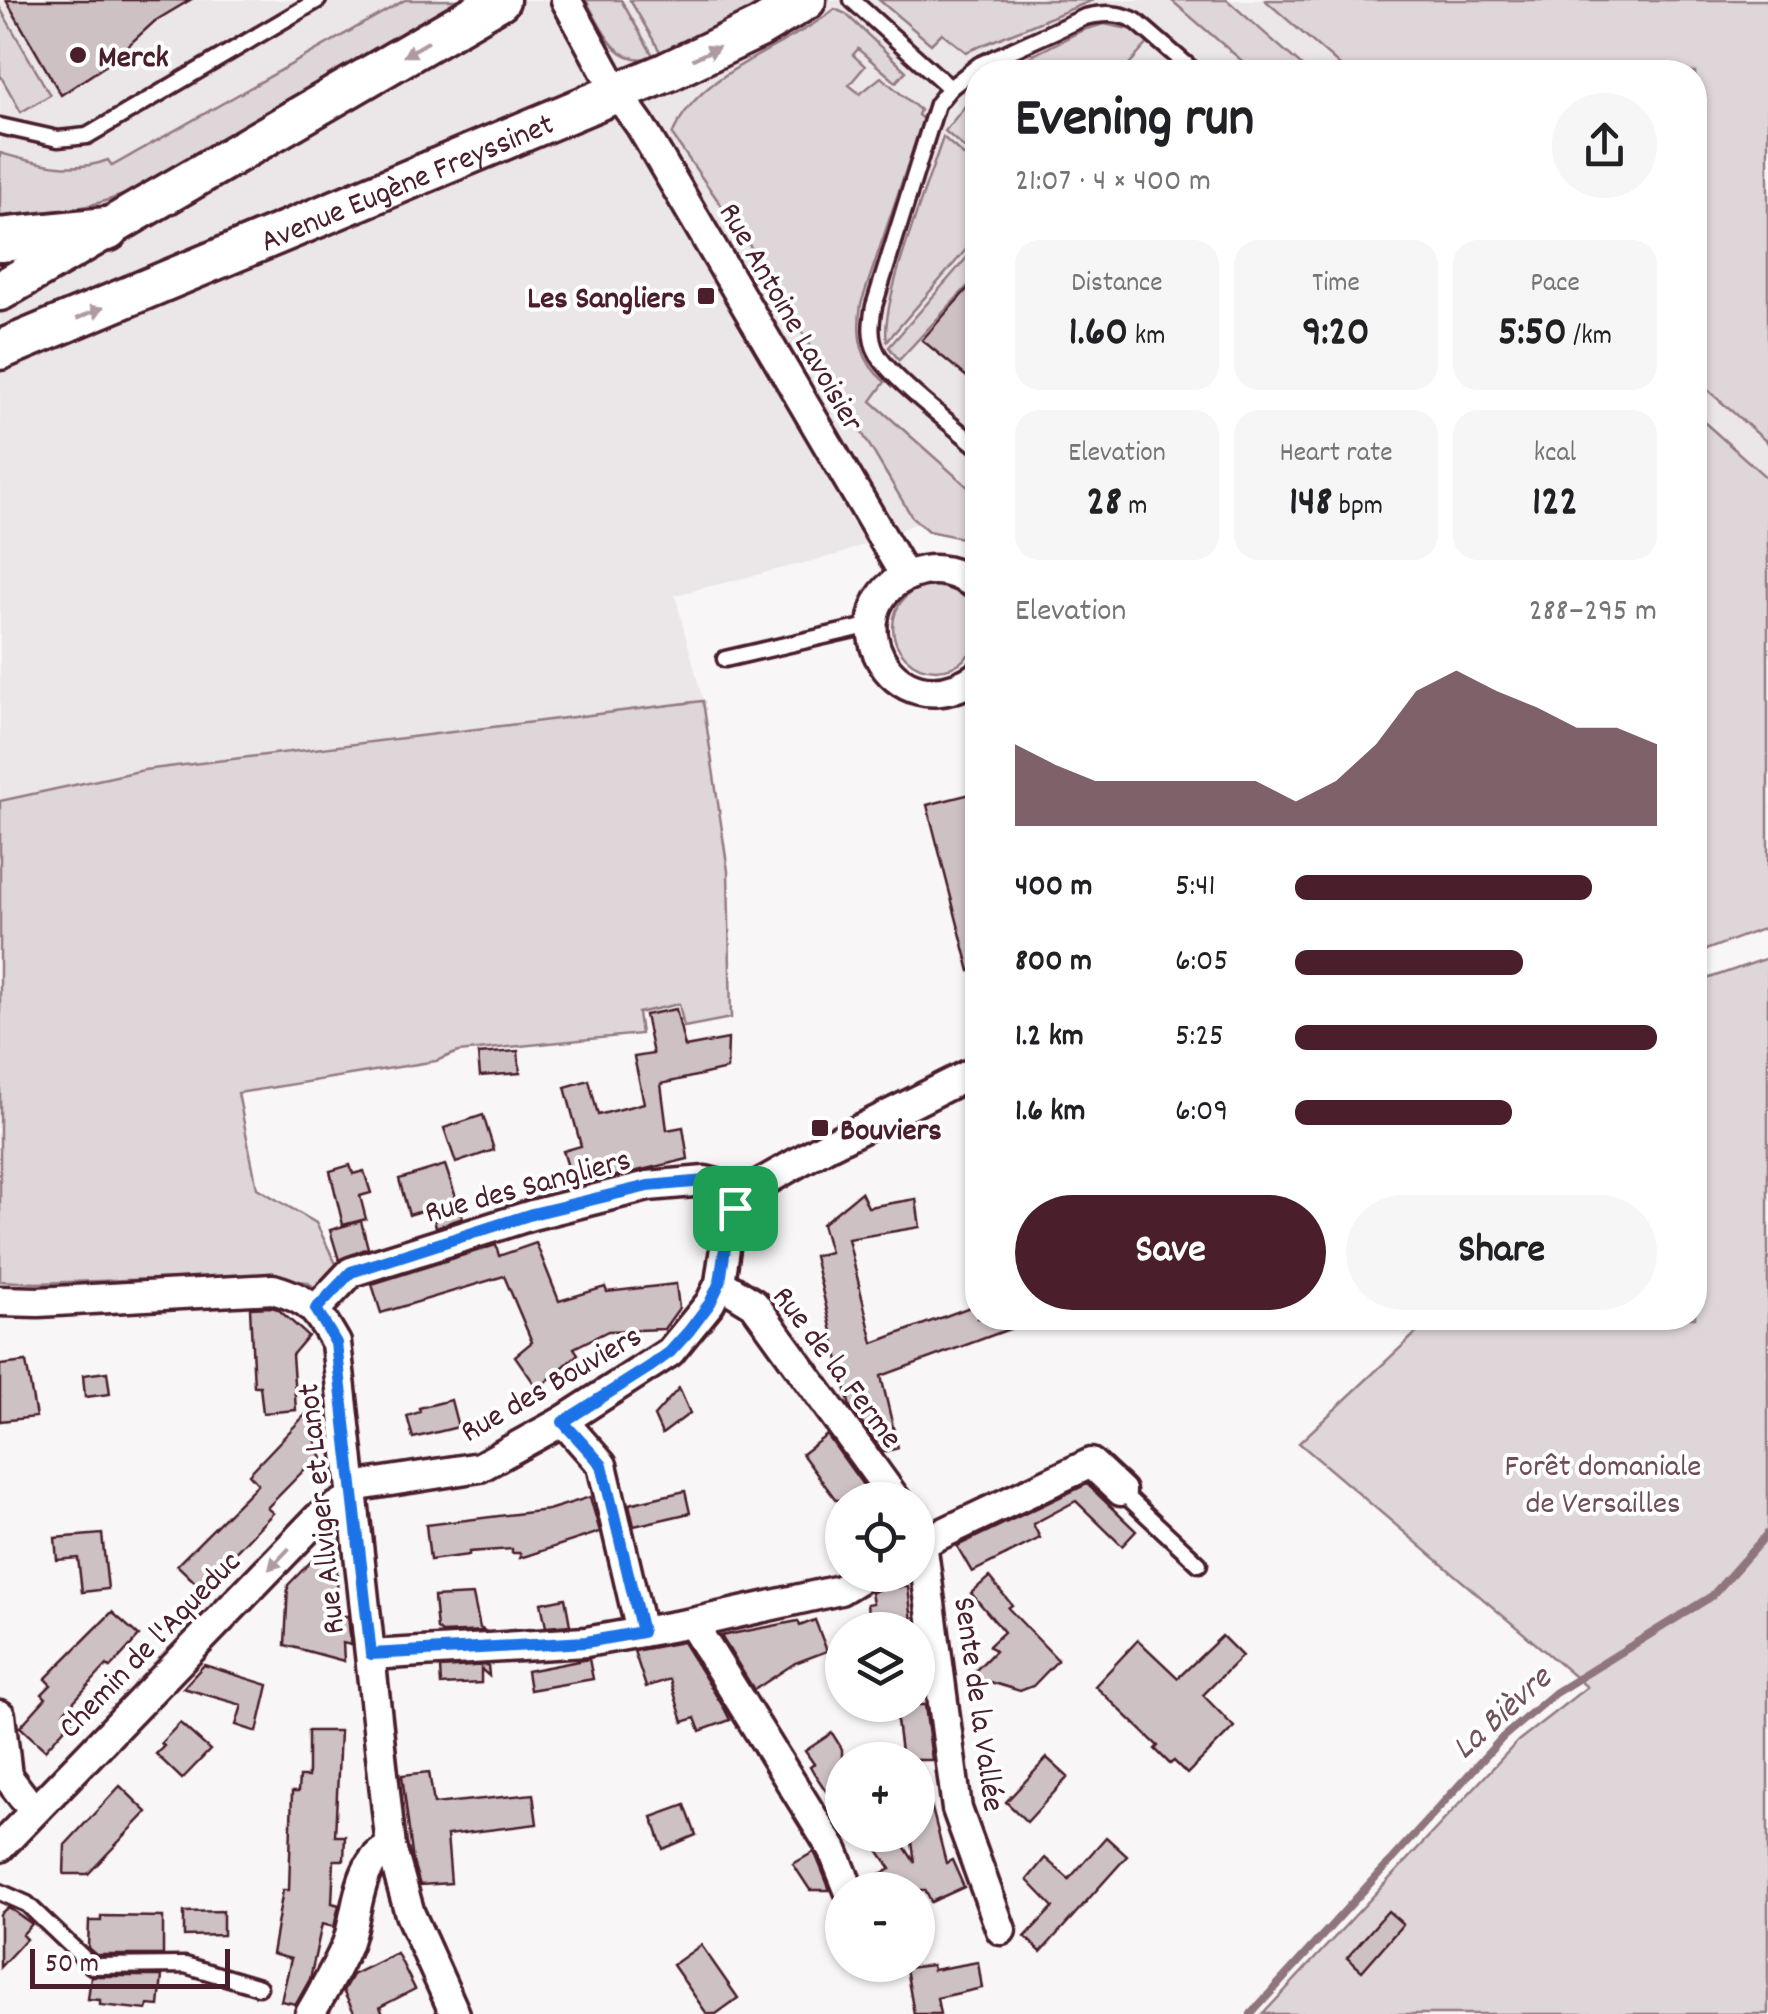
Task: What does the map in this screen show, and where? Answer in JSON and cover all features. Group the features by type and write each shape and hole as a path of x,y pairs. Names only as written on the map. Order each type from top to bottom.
{"main road":[{"path":"0,240 107,229"}],"street":[{"path":"0,291 500,0"},
{"name":"Rue Antoine Lavoisier","path":"566,0 617,93 640,125 906,576"},
{"name":"Avenue Eugène Freyssinet","path":"0,350 617,93 759,28 806,0"},
{"path":"965,578 943,570 924,570 906,576 883,597 872,626 874,647 883,666 908,686 939,693 965,685"},
{"path":"733,1198 965,1077"},
{"name":"Rue des Sangliers","path":"316,1309 351,1272 532,1214 648,1186 705,1181 717,1184 733,1198"},
{"name":"Rue des Bouviers","path":"353,1492 480,1468 563,1422 670,1352 710,1303 720,1282 735,1208 733,1198"},
{"name":"Rue de la Ferme","path":"720,1282 754,1304 883,1482"},
{"path":"0,1301 274,1289 298,1296 316,1309"},
{"name":"Rue Allviger et Lanot","path":"316,1309 336,1343 391,1847 410,1914 454,2014"},
{"path":"563,1422 602,1465 642,1632"},
{"path":"935,1533 1091,1463 1122,1491"},
{"name":"Chemin de l'Aqueduc","path":"0,1847 318,1518 353,1492"},
{"path":"371,1654 586,1642 831,1592"},
{"name":"Sente de la Vallée","path":"926,1592 957,1809 1001,1930"},
{"path":"692,1623 834,1850 843,1872"},
{"path":"0,1715 6,1776 34,1810"},
{"path":"310,2014 347,1943 368,1868 381,1851 391,1847"}],"lane":[{"path":"0,126 58,139 87,136 318,0"},
{"path":"852,0 950,88"},
{"path":"989,60 1101,14 1126,15 1136,20 1181,60"},
{"path":"965,76 937,104 874,306 872,339 878,356 894,373 965,436"},
{"path":"725,659 872,626"},
{"path":"1122,1491 1199,1564"},
{"path":"0,1892 27,1904 92,1966 185,1965 259,1986"}],"shaded area":[{"name":"Les Sangliers","path":"0,0 1768,0 1768,483 1707,449 1707,60 965,60 965,528 922,521 840,554 675,595 703,701 144,770 0,801"}],"green space":[{"path":"405,0 457,0 128,193 0,227 0,153 54,166 108,160 112,166"},
{"path":"586,0 621,0 654,57 640,59 619,51"},
{"path":"630,0 782,0 662,55"},
{"path":"879,0 1093,0 966,52 942,33 931,44"},
{"path":"1171,0 1227,0 1295,60 1241,60"},
{"path":"1265,0 1768,0 1768,443 1707,390 1707,60 1333,60"},
{"path":"0,8 50,95 21,112 0,75"},
{"path":"835,9 846,14 906,71 896,82 858,49 853,55 865,66 849,85 860,94 881,77 920,110 918,115 923,119 861,304 859,327 865,357 885,382 871,401 965,484 965,539 928,531 912,517 759,259 672,135 685,112 722,77"},
{"path":"1104,24 1134,30 1148,43 1133,60 1024,60 1083,30"},
{"path":"965,106 965,148 945,131"},
{"path":"943,137 965,156 965,251 887,341 891,300"},
{"path":"965,260 965,289 899,360 889,347"},
{"path":"1707,425 1768,479 1768,927 1707,950"},
{"path":"928,584 944,584 965,595 965,659 944,670 928,670 905,658 893,635 893,619 905,596"},
{"path":"703,701 728,871 731,1018 684,1027 679,1004 638,1013 641,1034 458,1052 436,1061 238,1093 257,1188 316,1223 339,1270 319,1291 307,1282 247,1276 0,1281 0,801 144,770"},
{"name":"Forêt domaniale de Versailles","path":"1768,958 1768,2014 1263,2014 1518,1741 1587,1687 1299,1443 1419,1330 1707,1330 1707,979"}],"building":[{"name":"Merck","path":"6,0 190,0 155,21 108,64 61,95"},
{"path":"965,292 965,375 922,340"},
{"path":"965,795 965,952 927,805"},
{"path":"676,1009 685,1047 728,1039 727,1069 661,1084 667,1130 683,1127 688,1159 574,1186 563,1151 581,1146 565,1087 589,1080 598,1115 644,1103 634,1057 653,1054 645,1015"},
{"path":"518,1051 520,1073 480,1076 478,1054"},
{"path":"483,1115 494,1150 456,1163 444,1128"},
{"path":"350,1165 353,1174 364,1171 371,1193 360,1196 366,1219 343,1225 330,1171"},
{"path":"445,1165 463,1218 436,1227 431,1208 409,1215 399,1179"},
{"path":"861,1192 868,1207 916,1199 920,1227 848,1239 873,1343 965,1309 965,1330 1007,1330 881,1376 898,1448 883,1452 850,1407 814,1256 830,1252 822,1224"},
{"path":"361,1221 368,1248 339,1260 330,1230"},
{"path":"536,1243 559,1301 605,1287 607,1292 676,1284 679,1308 664,1329 608,1331 574,1348 578,1354 538,1389 515,1356 532,1342 504,1276 381,1313 372,1284 496,1245 499,1256"},
{"path":"271,1307 308,1336 292,1355 296,1410 263,1413 260,1386 254,1386 250,1308"},
{"path":"26,1362 36,1417 0,1421 0,1365"},
{"path":"107,1372 110,1394 85,1397 83,1375"},
{"path":"679,1388 690,1413 662,1434 654,1416"},
{"path":"451,1400 458,1427 413,1438 407,1416 420,1412 419,1408"},
{"path":"306,1414 323,1461 306,1468 267,1508 273,1513 201,1588 177,1565 258,1484 249,1474"},
{"path":"827,1435 861,1482 825,1482 825,1485 802,1454"},
{"path":"1087,1484 1136,1531 1122,1546 1076,1501 1033,1524 1040,1538 972,1572 957,1546"},
{"path":"685,1491 690,1513 634,1526 629,1504"},
{"path":"590,1497 600,1532 520,1558 520,1553 512,1553 512,1549 430,1560 426,1525 548,1510"},
{"path":"102,1534 108,1589 82,1592 78,1558 57,1560 55,1538"},
{"path":"336,1536 338,1616 348,1616 351,1645 343,1643 344,1661 285,1645 288,1585"},
{"path":"989,1577 1012,1605 1008,1608 1058,1660 1033,1686 1020,1691 970,1676 995,1651 989,1646 1004,1632 971,1593"},
{"path":"909,1592 911,1612 868,1612 867,1604 873,1603 871,1593"},
{"path":"473,1595 480,1628 485,1631 442,1633 437,1629 434,1597"},
{"path":"565,1598 570,1625 546,1627 541,1603"},
{"path":"112,1612 139,1636 64,1712 72,1720 45,1750 20,1727 46,1698 42,1694 51,1685 45,1679"},
{"path":"815,1620 825,1652 795,1663 754,1690 721,1636 798,1621 800,1626"},
{"path":"1222,1636 1242,1656 1203,1695 1234,1727 1187,1774 1174,1761 1170,1764 1155,1749 1158,1746 1095,1686 1138,1640 1178,1678"},
{"path":"683,1642 730,1720 700,1731 695,1718 683,1722 670,1679 646,1687 634,1651"},
{"path":"589,1659 593,1679 530,1690 527,1671"},
{"path":"204,1665 268,1685 257,1732 236,1725 242,1705 183,1688"},
{"path":"488,1665 489,1676 481,1669 481,1683 441,1685 440,1668"},
{"path":"897,1722 927,1722 930,1742 900,1742"},
{"path":"180,1723 210,1750 182,1779 156,1754"},
{"path":"308,1731 340,1731 335,1836 345,1836 344,1860 334,1860 332,1903 339,1905 334,1927 322,1924 310,1979 296,2004 281,2001 291,1959 272,1954 283,1890 289,1890 292,1792 298,1792 299,1777 308,1777"},
{"path":"832,1733 838,1742 825,1742 825,1790 810,1767 814,1764 805,1751"},
{"path":"1047,1758 1068,1777 1027,1822 1006,1802"},
{"path":"429,1772 434,1804 533,1794 537,1824 447,1835 451,1883 420,1885 413,1862 402,1775"},
{"path":"120,1786 147,1812 88,1874 64,1874 65,1845"},
{"path":"685,1805 696,1835 663,1849 652,1817"},
{"path":"935,1820 946,1863 952,1860 964,1887 935,1900 935,1872 884,1872 891,1869 880,1852 908,1852 915,1863 913,1852 935,1852"},
{"path":"1106,1837 1127,1856 1041,1952 1025,1937 1053,1907 1027,1880 1045,1858 1069,1879"},
{"path":"814,1852 825,1878 825,1890 810,1890 793,1864"},
{"path":"8,1907 32,1924 22,1935 26,1939 0,1967 0,1914"},
{"path":"223,1911 223,1935 184,1936 184,1912"},
{"path":"1388,1911 1403,1924 1362,1971 1347,1958"},
{"path":"101,1916 163,1917 163,1955 96,1955 88,1948 89,1921 101,1921"},
{"path":"701,1945 738,1998 716,2014 707,2014 673,1965"},
{"path":"397,1953 415,1989 380,2007 383,2014 355,2014 343,1991 352,1975"},
{"path":"978,1962 982,1988 937,1998 940,2014 914,2014 908,1982 935,1982 935,1970"},
{"path":"91,1976 162,1976 159,2006 148,2005 147,2010 100,2005 100,2000 88,1999"}],"waterway":[{"name":"La Bièvre","path":"1251,2014 1503,1737 1555,1693 1712,1596 1768,1533"}],"place":[{"name":"Merck","path":"78,55"},
{"name":"Les Sangliers","path":"706,296"},
{"name":"Bouviers","path":"820,1128"}],"route":[{"path":"705,1181 717,1184 733,1198 735,1208 720,1282 689,1331 651,1366 563,1422 602,1465 642,1632 586,1642 371,1654 336,1343 316,1309 351,1272 532,1214 648,1186 705,1181"}]}
